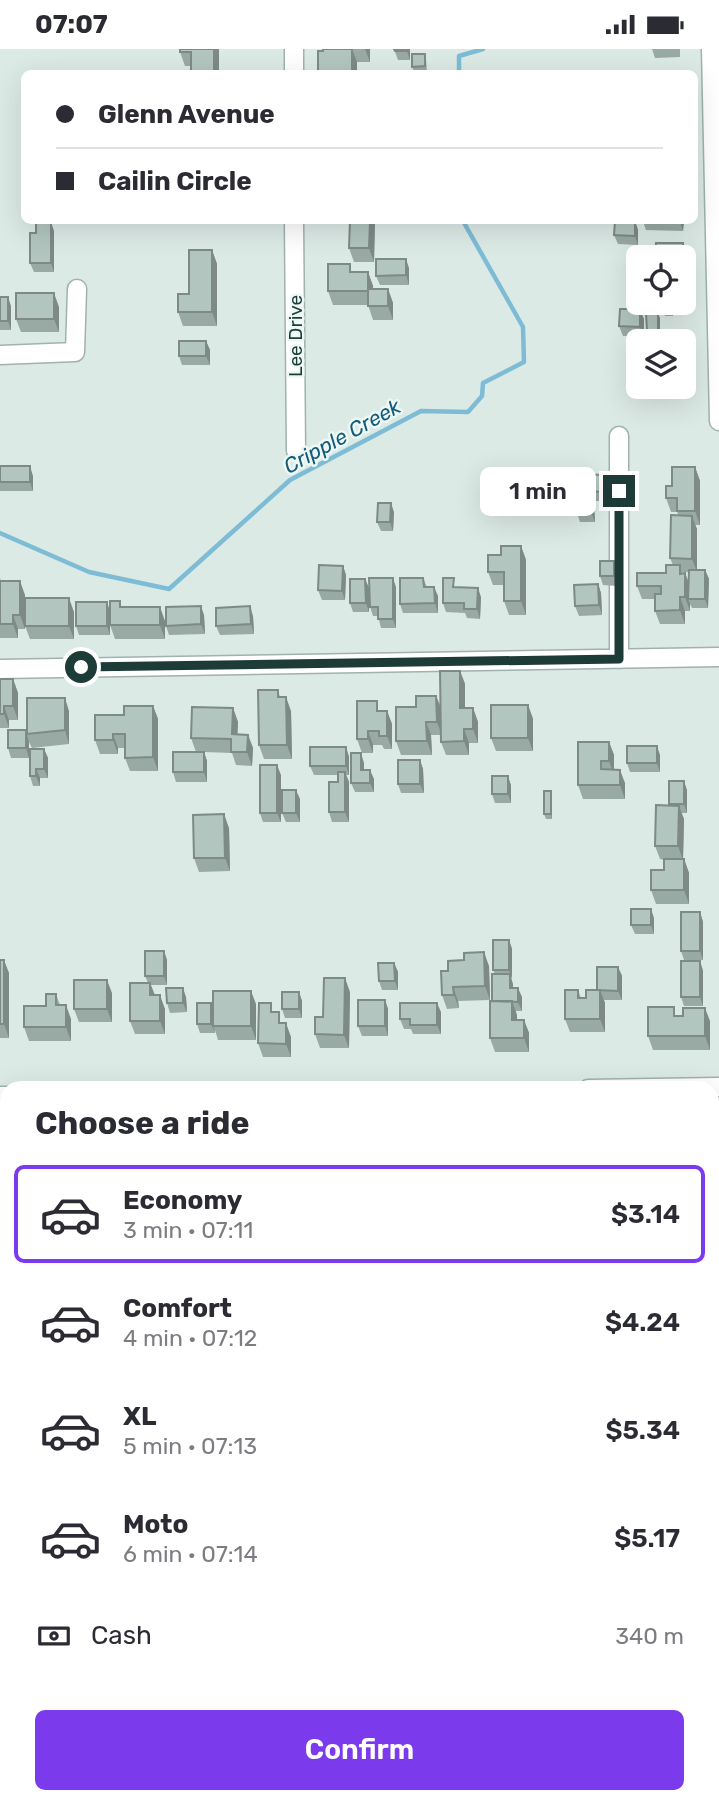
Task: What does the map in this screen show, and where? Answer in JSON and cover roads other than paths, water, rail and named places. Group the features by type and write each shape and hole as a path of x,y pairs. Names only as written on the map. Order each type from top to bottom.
{"street":[{"path":"294,49 294,70"},
{"path":"710,49 719,421"},
{"name":"Lee Drive","path":"295,224 296,451"},
{"path":"0,355 75,352 77,289"},
{"path":"619,436 619,659"},
{"path":"0,669 719,657"}],"waterway":[{"name":"Cripple Creek","path":"459,70 459,56 483,49"},
{"name":"Cripple Creek","path":"0,533 89,572 169,589 290,480 421,411 468,412 482,396 483,383 524,362 523,327 465,224"}]}
